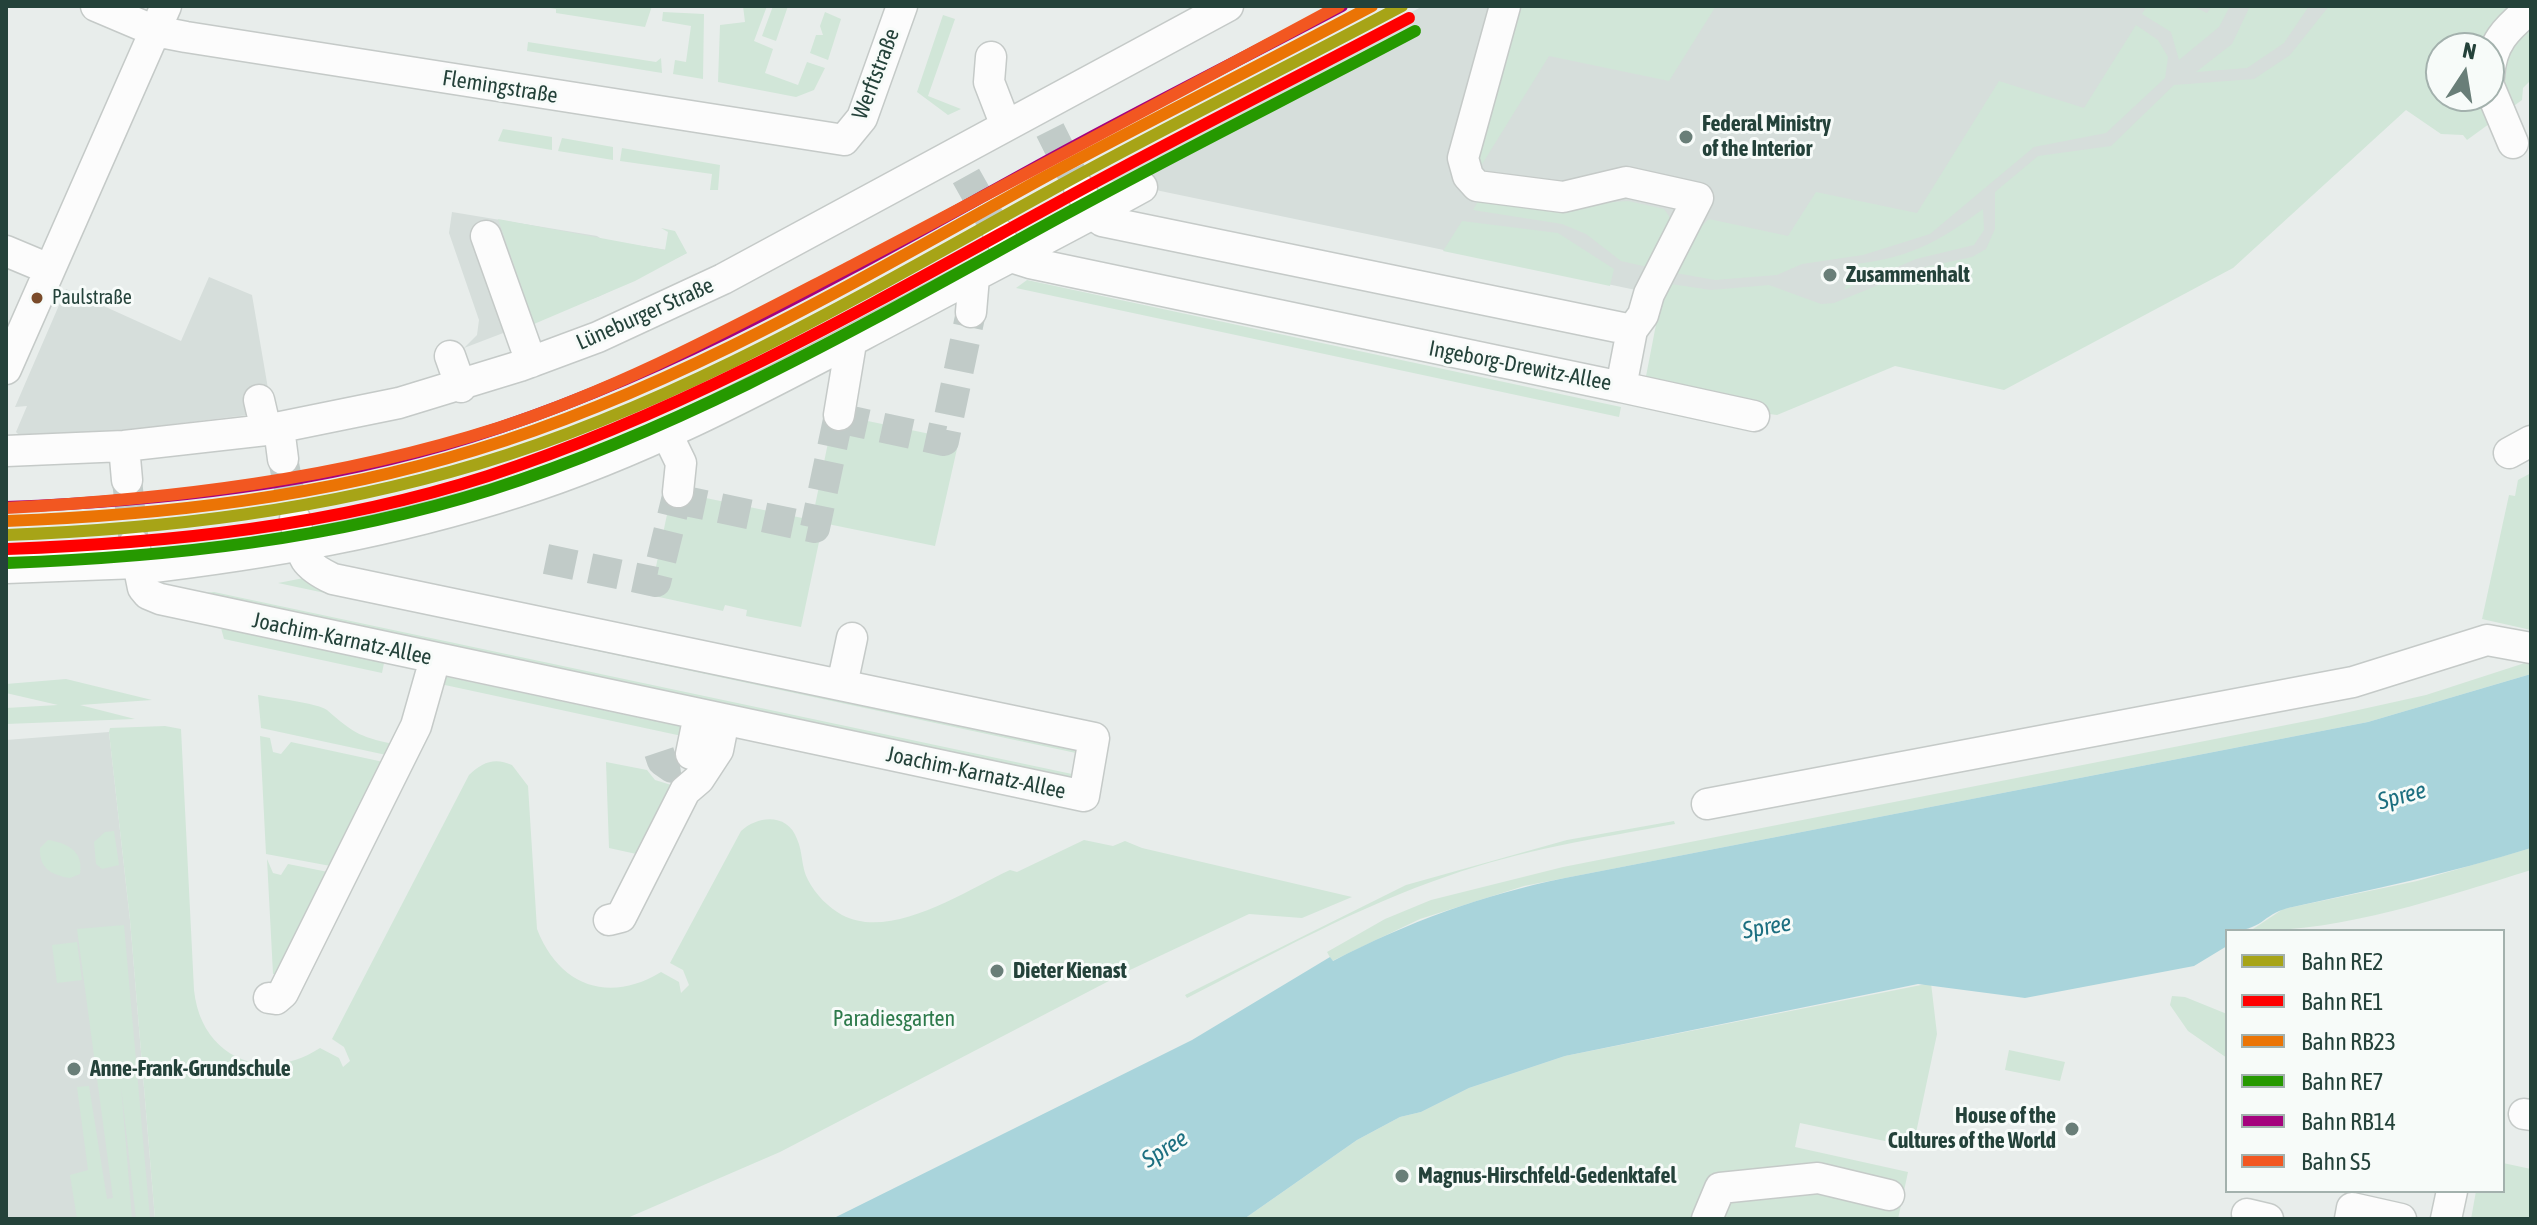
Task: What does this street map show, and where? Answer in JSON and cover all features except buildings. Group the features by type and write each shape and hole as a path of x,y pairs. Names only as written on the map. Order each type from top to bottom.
{"street":[{"name":"Flemingstraße","path":"96,6 844,140"},
{"name":"Werftstraße","path":"844,140 862,118 902,6"},
{"name":"Lüneburger Straße","path":"6,451 124,446 272,429 353,414 461,387 531,362 598,337 961,166 1006,126 1045,120 1228,6"},
{"name":"Ingeborg-Drewitz-Allee","path":"1004,245 1621,387 1632,330 1643,315 1649,294 1698,198 1626,182 1563,197 1477,186 1468,176 1463,158 1505,6"},
{"path":"2502,32 2531,8"},
{"path":"8,356 160,18"},
{"path":"991,57 989,82 1006,126"},
{"path":"2500,112 2513,143"},
{"path":"6,568 136,559 458,510 520,492 667,434 851,343 974,277 1004,245 1086,201 1142,187"},
{"path":"1086,201 1102,221 1632,330"},
{"path":"486,236 531,362"},
{"path":"6,251 49,269"},
{"path":"971,312 974,277"},
{"path":"839,415 851,343"},
{"path":"450,356 461,387"},
{"path":"1621,387 1754,416"},
{"path":"259,400 283,459"},
{"path":"667,434 681,463 678,492"},
{"path":"124,446 127,480"},
{"name":"Joachim-Karnatz-Allee","path":"136,559 148,594 160,599 1084,796 1094,738 333,579 310,568 302,557 298,533"},
{"path":"842,685 852,638"},
{"path":"1707,804 2353,682 2487,640 2531,648"},
{"path":"269,998 276,999 283,993 416,726 435,659"},
{"path":"691,754 712,718"},
{"path":"609,920 621,917 685,791 712,761 712,718"},
{"path":"1707,1219 1720,1188 1818,1178 1889,1195"},
{"path":"2446,1219 2452,1193"},
{"path":"2350,1219 2352,1208 2401,1219"}],"shaded area":[{"name":"Federal Ministry of the Interior","path":"1423,6 2368,6 2040,237 1804,325 1098,178"},
{"path":"452,212 687,253 600,296 464,348 477,335 479,320 449,233"},
{"path":"209,277 252,295 272,412 101,433 20,436 16,432 27,406 15,407 66,289 181,341"},
{"name":"Anne-Frank-Grundschule","path":"109,732 130,920 155,1219 6,1219 6,740"}],"green space":[{"path":"537,6 652,6 645,27 556,13 556,9"},
{"path":"743,6 767,6 754,41 773,49 765,73 798,85 807,62 825,68 814,90 796,97 718,82 720,25 745,22"},
{"path":"773,6 788,6 776,41 762,36"},
{"path":"1515,6 1716,6 1669,81 1549,56 1481,166 1476,166"},
{"path":"2147,6 2192,6 2207,13 2212,6 2230,6 2219,27 2179,60 2171,32 2142,14"},
{"path":"2250,6 2309,6 2284,43 2247,68 2196,72 2232,44"},
{"path":"2329,6 2531,6 2531,80 2523,88 2522,100 2467,140 2463,135 2441,134 2406,110 2233,268 2004,390 1895,366 1777,415 1642,397 1664,283 1711,290 1769,285 1821,304 1834,303 1921,268 1972,257 1986,249 1995,229 1995,192 2038,156 2111,146 2174,85 2254,79 2290,55"},
{"path":"663,12 704,14 703,79 673,74 675,60 686,62 691,26 662,21"},
{"path":"825,12 841,19 828,60 810,53 816,35 823,35 820,26"},
{"path":"943,15 955,19 928,96 961,109 948,115 917,92"},
{"path":"2136,25 2158,40 2168,57 2165,78 2106,133 2034,147 1930,234 1863,255 1802,264 1777,275 1715,280 1670,272 1696,231 1709,219 1788,236 1816,192 1917,213 1999,81 2084,108"},
{"path":"528,42 656,62 661,58 662,73 527,51"},
{"path":"503,129 552,137 552,150 498,141"},
{"path":"562,138 613,147 613,160 558,151"},
{"path":"622,148 720,165 718,190 710,190 712,174 620,161"},
{"path":"1481,196 1557,206 1628,201 1664,209 1671,219 1652,268 1621,261 1586,234 1562,224 1473,210"},
{"path":"1983,209 1984,230 1974,245 1916,259 1844,290 1852,274 1849,265 1921,248 1951,232"},
{"path":"498,219 665,250 668,232 661,228 675,231 687,253 635,281 534,324"},
{"path":"1462,221 1558,233 1614,269 1610,286 1443,251"},
{"path":"1027,280 1621,407 1619,417 1016,288"},
{"path":"834,414 959,440 935,546 823,523 801,627 746,616 747,610 725,605 723,611 650,595 672,491 812,520"},
{"path":"2531,473 2531,630 2482,619 2509,495 2515,496 2518,480"},
{"path":"304,578 1076,747 1076,753 278,583"},
{"path":"214,592 1072,774 1070,780 183,595"},
{"path":"221,628 384,663 382,673 224,639"},
{"path":"2531,661 2531,674 2368,722 1524,886 1420,919 1332,961 1327,952 1385,919 1431,900 1563,867 2322,718 2426,695"},
{"path":"419,671 683,727 682,736 417,679"},
{"path":"66,679 152,700 80,705 135,719 6,724 6,708 58,705 6,693 6,684"},
{"path":"258,695 322,707 359,734 399,745 391,756 261,728"},
{"name":"Paradiesgarten","path":"165,726 181,729 194,990 199,1013 209,1033 222,1048 239,1058 258,1063 278,1064 299,1059 320,1048 339,1058 343,1067 350,1061 344,1047 332,1039 469,775 494,761 512,765 528,786 537,929 558,964 572,976 588,984 605,987 623,987 642,982 661,972 679,982 681,993 689,985 683,970 670,963 741,831 756,822 772,819 793,831 806,875 815,891 837,912 861,921 883,922 928,910 1010,870 1017,872 1084,840 1113,846 1125,841 1142,848 1352,897 1302,918 1249,914 1130,970 780,1152 625,1219 155,1219 130,920 109,732 110,728"},
{"path":"260,736 270,738 273,752 281,754 291,742 388,763 336,867 266,854"},
{"path":"606,762 647,770 655,780 681,788 641,855 609,848"},
{"path":"1674,821 1675,824 1531,852 1414,888 1283,948 1187,998 1185,995 1406,885 1567,840"},
{"path":"114,831 119,865 102,869 96,864 94,842 105,832"},
{"path":"48,840 62,843 77,854 80,874 70,878 57,875 44,865 40,848"},
{"path":"2531,848 2531,870 2462,891 2357,919 2293,929 2253,929 2283,909 2417,881"},
{"path":"267,859 273,873 281,875 288,864 333,873 281,976 273,974"},
{"path":"124,925 150,1219 136,1219 121,1085 132,1219 77,1219 70,1175 88,1170 77,1087 89,1086 107,1199 113,1198 77,929"},
{"path":"77,942 82,980 57,983 52,945"},
{"path":"1931,983 1937,1034 1913,1147 1800,1123 1795,1147 1908,1172 1898,1219 1244,1219 1357,1140 1400,1117 1421,1112 1469,1088 1565,1056"},
{"path":"2172,996 2185,997 2225,1013 2225,1057 2188,1031 2170,1005"},
{"path":"2009,1050 2065,1062 2060,1081 2005,1070"},
{"path":"2505,1163 2531,1169 2531,1219 2471,1219 2476,1193 2505,1193"}],"water":[{"name":"Spree","path":"2531,674 2531,848 2441,873 2288,908 2248,928 2225,929 2225,947 2194,966 2025,998 1918,984 1565,1056 1469,1088 1421,1112 1400,1117 1357,1140 1244,1219 832,1219 1192,1040 1330,957 1333,961 1417,922 1475,901 1565,878 2368,722"}],"tunnel":[{"path":"1050,130 1079,188"},
{"path":"966,176 998,233"},
{"path":"838,418 944,441 971,312"},
{"path":"676,499 815,528 839,415"},
{"path":"283,459 295,519"},
{"path":"127,480 134,544"},
{"path":"546,559 656,582 678,492"},
{"path":"659,752 662,761 672,768 686,766 691,754"}],"rail line":[{"name":"S5","path":"6,508 131,499 255,484 438,446 544,412 634,375 766,310 1339,6"},
{"name":"RB14","path":"6,507 182,495 299,478 414,453 545,412 617,383 759,317 1110,127 1342,6"},
{"name":"RB23","path":"6,521 125,514 301,492 417,466 550,425 623,396 766,329 1084,156 1372,6"},
{"name":"RE2","path":"6,535 126,528 303,505 420,480 553,439 626,411 769,344 1134,145 1402,6"},
{"name":"RE1","path":"7,549 190,536 310,519 429,493 563,449 636,420 778,353 1409,18"},
{"name":"RE7","path":"7,563 129,556 312,533 431,507 565,464 639,434 783,366 1415,31"}],"place":[{"name":"Federal Ministry of the Interior","path":"1686,137"},
{"name":"Zusammenhalt","path":"1830,275"},
{"name":"Paulstraße","path":"37,298"},
{"name":"Dieter Kienast","path":"997,971"},
{"name":"Anne-Frank-Grundschule","path":"74,1069"},
{"name":"House of the Cultures of the World","path":"2072,1129"},
{"name":"Magnus-Hirschfeld-Gedenktafel","path":"1402,1176"}]}
